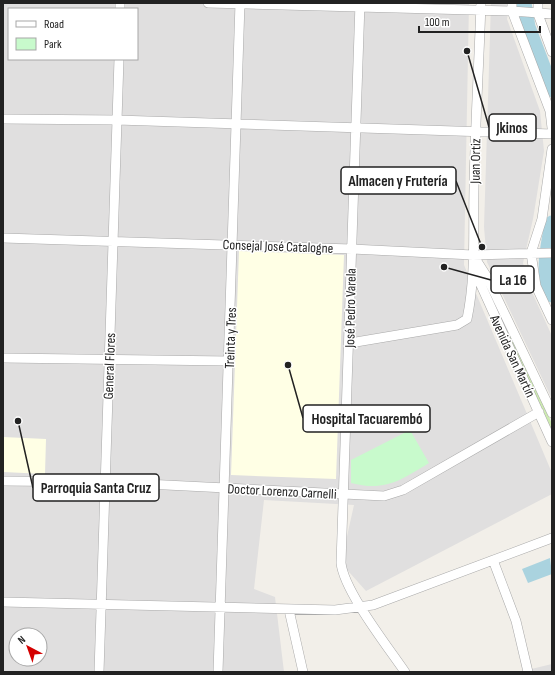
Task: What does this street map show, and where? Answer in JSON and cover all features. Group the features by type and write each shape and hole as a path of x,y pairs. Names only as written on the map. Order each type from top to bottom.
{"street":[{"path":"208,3 515,8 535,13 552,14"},
{"path":"538,3 535,13 552,52"},
{"name":"Treinta y Tres","path":"218,672 240,4"},
{"name":"José Pedro Varela","path":"360,5 342,571 362,608 405,672"},
{"name":"Juan Ortiz","path":"350,343 458,325 467,319 471,298 473,269 475,131 480,7"},
{"path":"515,8 550,111 552,128"},
{"name":"General Flores","path":"99,672 119,60"},
{"path":"3,119 117,120 552,134"},
{"path":"552,149 542,219 533,253 536,286 552,320"},
{"name":"Consejal José Catalogne","path":"3,238 352,248 473,254 552,253"},
{"name":"Avenida San Martín","path":"473,254 486,277 552,413"},
{"name":"Avenida San Martín","path":"473,269 552,442"},
{"path":"3,358 229,361"},
{"name":"Doctor Lorenzo Carnelli","path":"3,481 106,482 384,496 395,494 539,412"},
{"path":"3,602 289,610 334,610 362,608 552,538"},
{"path":"493,560 516,621 528,672"},
{"path":"289,610 304,672"}],"shaded area":[{"path":"3,3 469,3 464,265 552,473 552,494 366,591 341,563 354,505 264,500 254,589 275,597 284,672 3,672"},
{"path":"491,3 510,3 507,19 540,111 544,151 533,219 523,263 531,290 552,336 552,399 487,262 484,227"},
{"path":"239,251 344,255 336,479 231,475"},
{"path":"3,437 46,439 45,474 3,472"},
{"path":"552,664 552,672 519,672"}],"green space":[{"path":"484,284 543,402 552,424 552,431"},
{"path":"410,430 429,463 410,475 392,483 374,486 351,483 351,460"}],"water":[{"path":"550,558 552,574 528,583 522,569"}],"waterway":[{"path":"524,3 528,27 552,90"},
{"path":"552,223 546,260 547,278 552,295"}],"place":[{"name":"Jkinos","path":"467,51"},
{"name":"Almacen y Frutería","path":"482,247"},
{"name":"La 16","path":"444,267"},
{"name":"Hospital Tacuarembó","path":"288,365"},
{"name":"Parroquia Santa Cruz","path":"18,421"}]}
